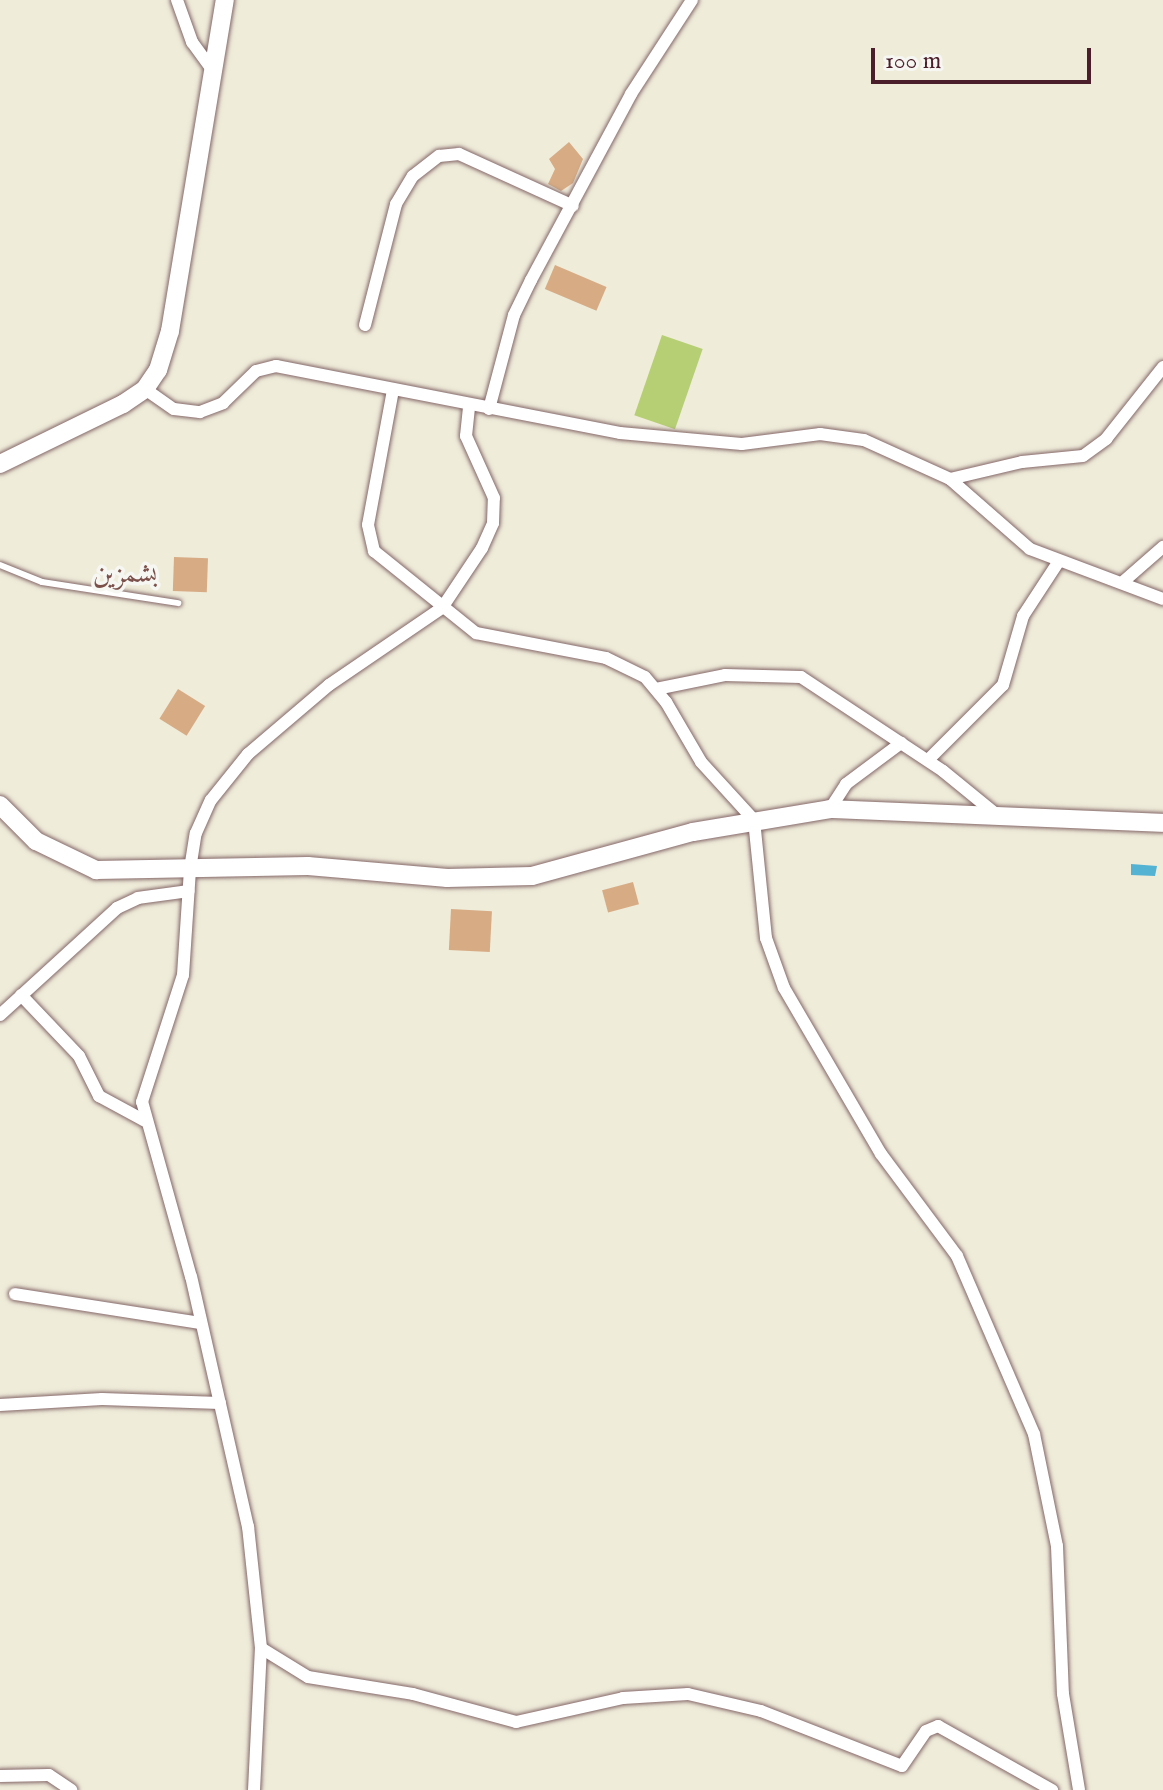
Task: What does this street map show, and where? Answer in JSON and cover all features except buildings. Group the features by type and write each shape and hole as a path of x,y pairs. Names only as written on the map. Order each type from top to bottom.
{"main road":[{"path":"0,464 145,389 168,343 216,75 225,0"},
{"path":"0,805 36,841 96,870 308,866 510,878 754,820 830,809 1163,823"}],"street":[{"path":"177,0 192,42 216,75"},
{"path":"489,409 514,315 658,48 692,0"},
{"path":"365,325 396,204 413,176 439,156 459,154 573,206"},
{"path":"145,389 174,409 200,412 223,403 256,371 276,366 620,433 724,443 845,437 901,453 950,479 1007,534 1059,561 1124,581 1163,599"},
{"path":"950,479 1022,462 1083,456 1106,439 1163,367"},
{"path":"393,390 369,539 374,551 476,633 606,658 631,668 656,689 701,762 754,820 766,938 784,988 881,1154 957,1256 1034,1434 1057,1546 1063,1694 1079,1790"},
{"path":"254,1790 261,1648 248,1527 201,1323 145,1121 146,1080 183,975 190,869 196,833 211,800 248,754 329,685 442,608 472,569 495,510 492,487 466,436 469,406"},
{"path":"1124,581 1163,547"},
{"path":"928,760 1003,685 1023,616 1059,561"},
{"path":"656,689 725,675 791,674 811,682 928,760 997,815"},
{"path":"830,809 846,784 901,743"},
{"path":"0,1015 117,908 138,898 189,891"},
{"path":"21,995 79,1056 99,1096 145,1121"},
{"path":"15,1294 201,1323"},
{"path":"0,1402 220,1403"},
{"path":"261,1648 308,1677 413,1694 516,1722 623,1698 688,1694 761,1711 902,1766 926,1731 938,1726 1052,1790"},
{"path":"0,1776 29,1771 49,1775 71,1790"}],"lane":[{"path":"0,565 42,582 178,603"}],"green space":[{"path":"662,335 703,349 675,429 634,415"}],"water":[{"path":"1131,864 1157,866 1155,876 1131,875"}],"district":[{"name":"بشمزين","path":"125,575"}]}
